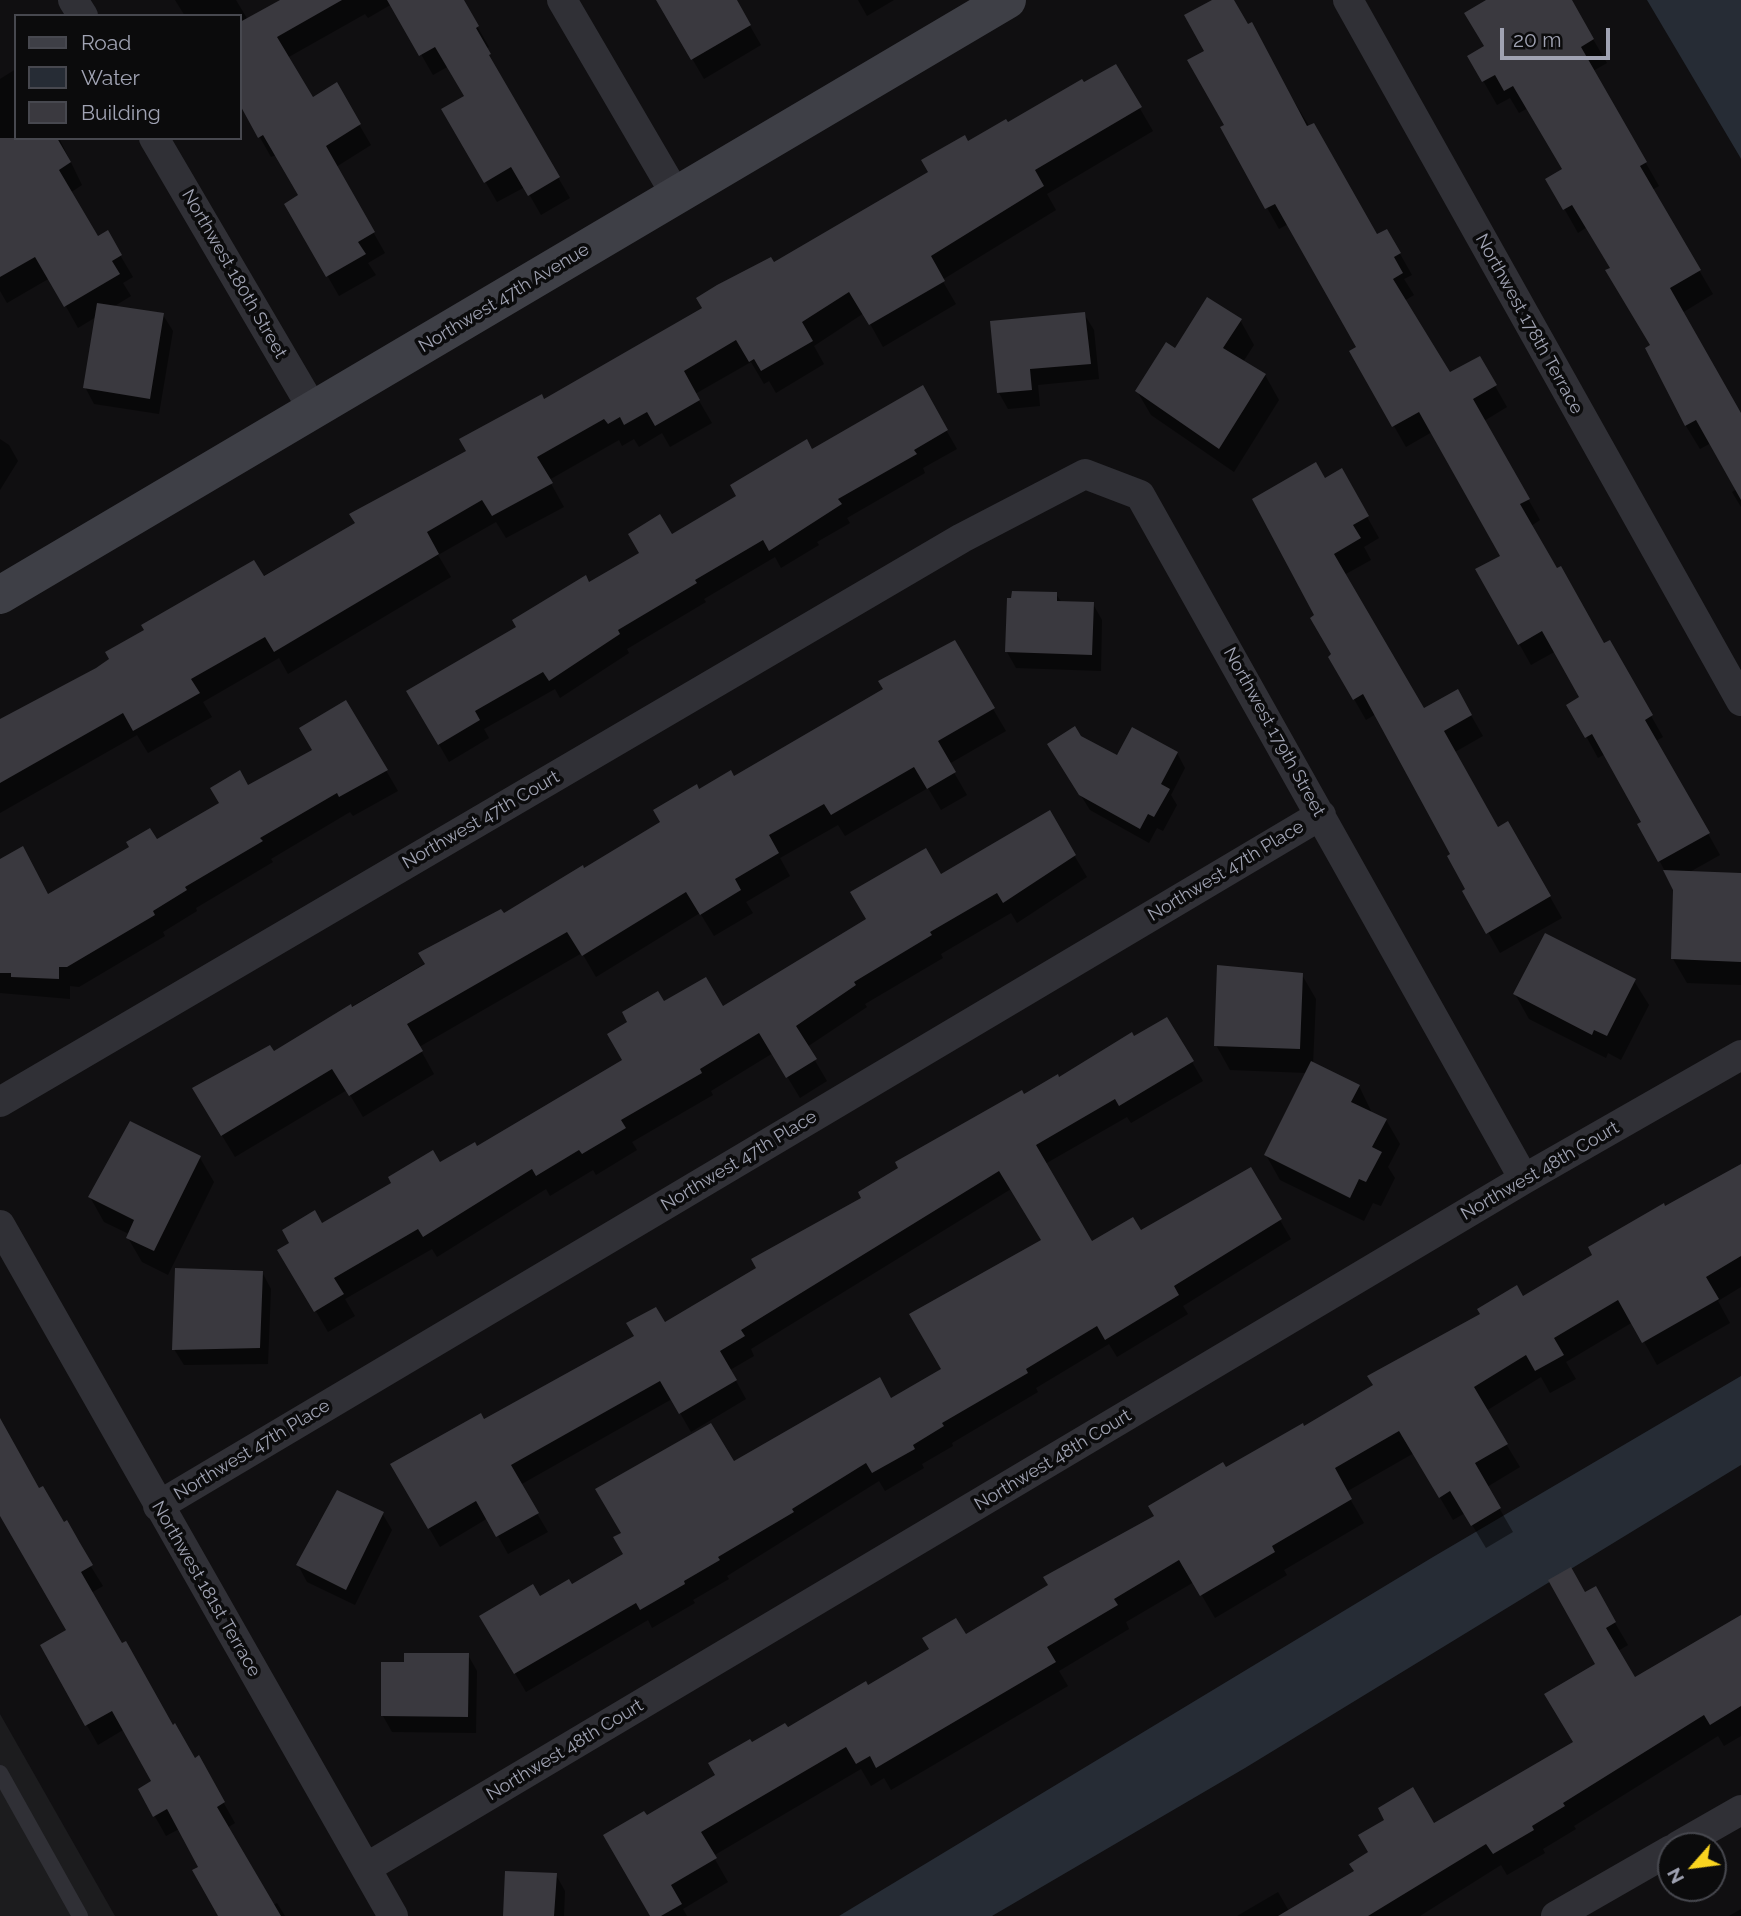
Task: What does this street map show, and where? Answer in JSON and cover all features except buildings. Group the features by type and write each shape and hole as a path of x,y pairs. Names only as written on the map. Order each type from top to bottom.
{"main road":[{"name":"Northwest 47th Avenue","path":"0,595 1007,0"}],"street":[{"path":"562,0 676,195"},
{"name":"Northwest 178th Terrace","path":"1348,0 1741,701"},
{"name":"Northwest 180th Street","path":"156,140 314,411"},
{"name":"Northwest 179th Street","path":"962,538 1085,474 1140,495 1524,1179"},
{"name":"Northwest 47th Court","path":"0,1102 962,538"},
{"name":"Northwest 47th Place","path":"158,1507 1321,815"},
{"name":"Northwest 48th Court","path":"366,1868 1524,1179 1741,1055"},
{"name":"Northwest 181st Terrace","path":"0,1224 158,1507 393,1916"},
{"path":"1702,1832 1741,1810"},
{"path":"1556,1916 1657,1858"}],"lane":[{"path":"0,1773 80,1916"}],"shaded area":[{"path":"0,1714 115,1916 0,1916"}],"water":[{"path":"1647,0 1741,0 1741,159 1740,157"},
{"path":"1741,1376 1741,1465 1245,1768 992,1916 839,1916 1433,1557"}]}
